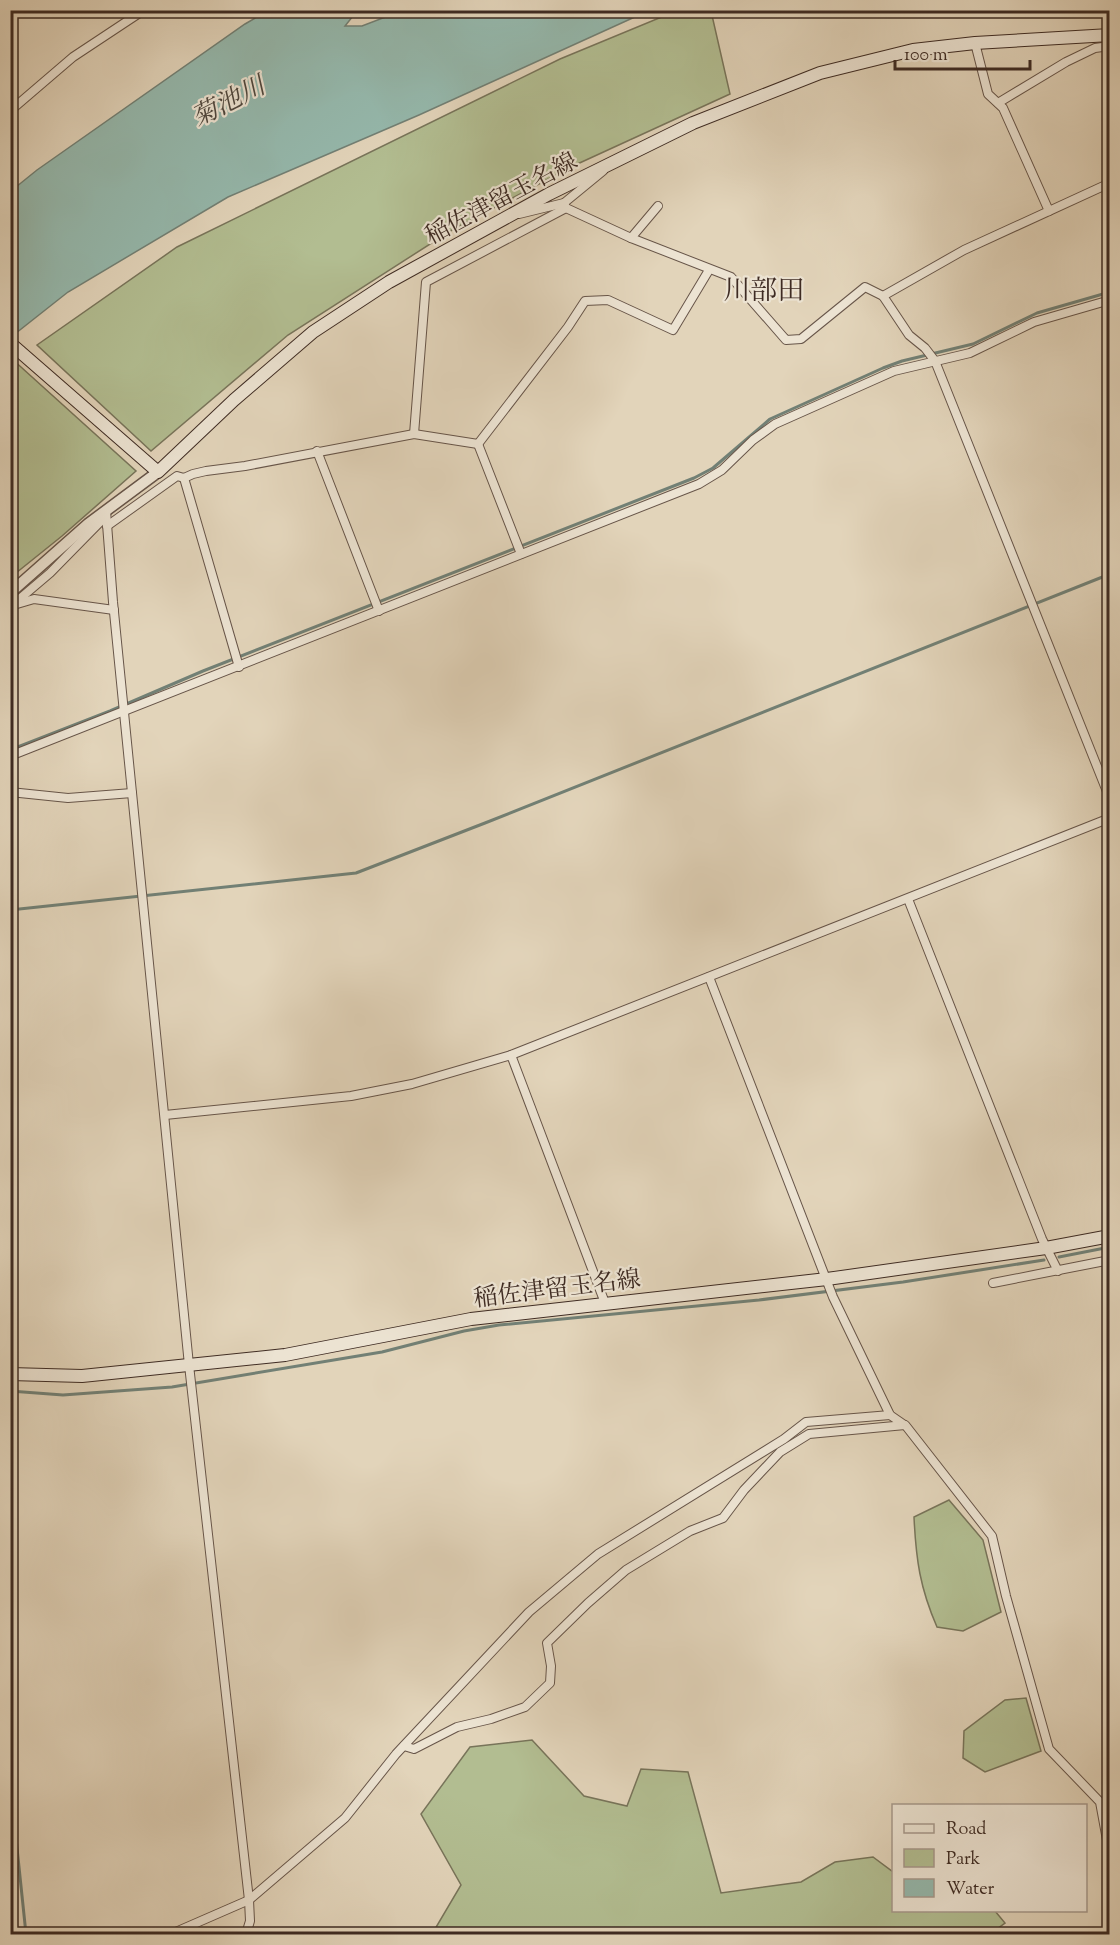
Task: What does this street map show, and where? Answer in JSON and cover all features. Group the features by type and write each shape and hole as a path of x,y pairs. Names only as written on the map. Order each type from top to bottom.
{"main road":[{"name":"稲佐津留玉名線","path":"158,472 234,400 314,332 388,282 693,123 820,73 914,50 975,43 1110,35"},
{"path":"10,343 158,472"},
{"name":"稲佐津留玉名線","path":"10,1374 190,1376 471,1319 605,1303 828,1282 1110,1236"}],"street":[{"path":"10,111 73,57 144,10"},
{"path":"975,43 988,94 1003,108 1049,211"},
{"path":"998,103 1076,57 1095,48 1110,46"},
{"path":"414,434 426,282 565,206 615,162"},
{"path":"883,296 964,250 1110,183"},
{"path":"507,218 565,206 631,238 731,277 786,340 801,339 865,287 883,296 909,335 925,348 935,361 1110,799"},
{"path":"631,238 658,206"},
{"path":"478,444 568,327 585,301 608,300 673,330 709,270"},
{"path":"10,756 699,484 722,470 753,440 775,424 894,371 970,352 1034,322 1110,300"},
{"path":"107,526 177,476 184,478 206,471 414,434 478,444"},
{"path":"478,444 521,554"},
{"path":"317,451 379,609"},
{"path":"11,607 50,573 106,514 158,472"},
{"path":"184,478 238,665"},
{"path":"106,514 190,1376 249,1900 250,1921 246,1935"},
{"path":"10,593 88,524 106,514"},
{"path":"11,607 34,599 114,610"},
{"path":"10,792 68,798 132,793"},
{"path":"165,1115 351,1096 412,1084 511,1054 1110,818"},
{"path":"909,899 1046,1248 1058,1271"},
{"path":"709,977 833,1297 890,1414 905,1425 992,1536 1006,1596 1049,1749 1100,1802 1110,1845"},
{"path":"511,1054 605,1303"},
{"path":"993,1283 1110,1260"},
{"path":"171,1935 249,1900 345,1818 404,1746 530,1612 598,1554 784,1439 806,1422 890,1414"},
{"path":"404,1746 414,1749 457,1727 491,1719 525,1707 550,1683 547,1643 626,1570 690,1531 723,1518 744,1490 780,1452 809,1434 905,1425"}],"green space":[{"path":"676,11 711,11 730,94 573,166 452,230 288,335 151,451 37,345 177,247 560,59"},
{"path":"11,358 136,471 11,577"},
{"path":"949,1500 983,1540 1001,1612 963,1631 937,1627 923,1586 916,1547 914,1517"},
{"path":"1026,1698 1041,1751 985,1772 963,1758 964,1731 1005,1700"},
{"path":"532,1740 584,1796 627,1806 641,1769 688,1772 721,1893 801,1882 835,1862 873,1857 892,1871 892,1912 996,1912 1005,1923 990,1934 432,1934 461,1885 421,1814 470,1747"}],"water":[{"name":"菊池川","path":"269,10 357,11 345,26 362,26 401,11 648,11 419,115 228,197 68,292 11,337 11,191 37,170 245,24"}],"waterway":[{"path":"10,750 203,671 694,478 713,468 770,419 883,368 902,361 973,344 1037,313 1110,292"},
{"path":"10,910 356,873 1110,574"},
{"path":"1059,1257 1110,1247"},
{"path":"10,1391 63,1395 172,1387 382,1352 464,1331 499,1325 759,1300 903,1282 1044,1260"},
{"path":"10,1781 26,1934"}],"district":[{"name":"川部田","path":"764,290"}]}
